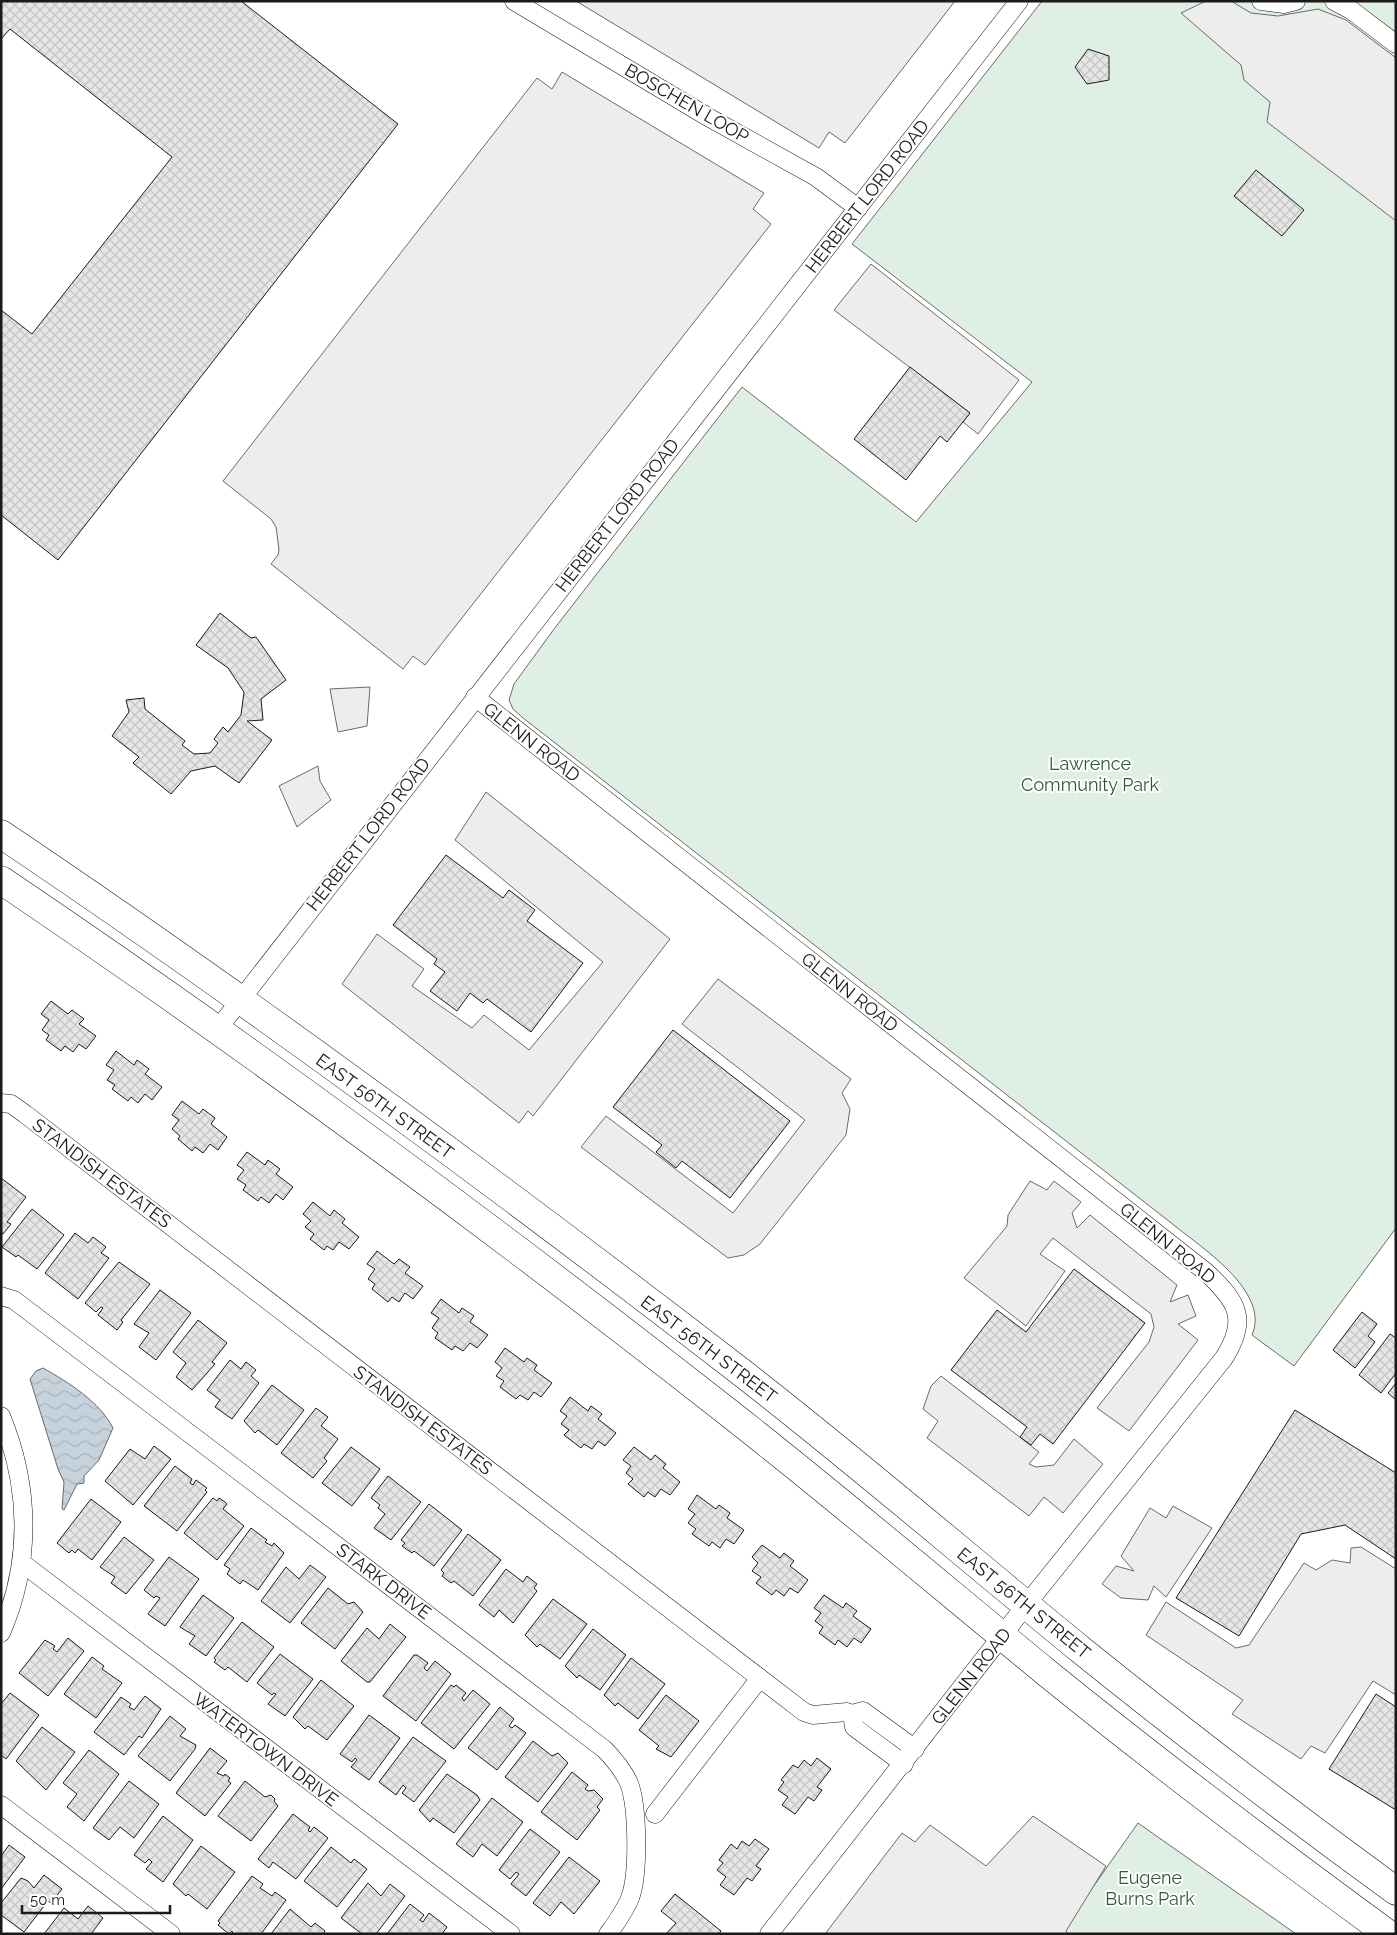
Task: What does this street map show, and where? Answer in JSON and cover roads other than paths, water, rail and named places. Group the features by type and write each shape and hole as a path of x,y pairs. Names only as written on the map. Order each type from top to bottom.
{"main road":[{"name":"EAST 56TH STREET","path":"1,834 108,905 239,999 514,1201 740,1372 1212,1754 1396,1891"},
{"name":"EAST 56TH STREET","path":"1,880 217,1030 430,1185 670,1368 848,1508 1002,1636 1278,1854 1388,1934"}],"street":[{"name":"BOSCHEN LOOP","path":"514,1 708,117 816,177 858,208"},
{"name":"HERBERT LORD ROAD","path":"217,1030 239,999 1019,1"},
{"path":"1261,1 1284,4 1296,1"},
{"path":"1334,1 1351,10 1396,44"},
{"name":"GLENN ROAD","path":"475,697 1206,1272 1228,1293 1237,1320 1233,1344 1180,1414 1026,1605 904,1764 769,1934"},
{"name":"STANDISH ESTATES","path":"1,1103 11,1104 25,1114 804,1712 813,1715 847,1712 852,1714 863,1711 915,1749"},
{"name":"STARK DRIVE","path":"1,1296 14,1300 612,1757 629,1784 633,1800 636,1872 630,1898 608,1934"},
{"path":"1,1416 14,1449 24,1496 22,1563 11,1608 1,1633"},
{"name":"WATERTOWN DRIVE","path":"22,1563 511,1934"},
{"path":"655,1814 760,1678"},
{"path":"852,1714 854,1727 904,1764"},
{"path":"1,1805 171,1934"}],"water":[{"path":"43,1368 73,1386 92,1401 113,1428 99,1460 84,1476 84,1483 77,1484 64,1510 62,1509 64,1482 58,1469 30,1379 36,1371"}],"park label":[{"name":"Lawrence Community Park","path":"1090,773"},
{"name":"Eugene Burns Park","path":"1150,1887"}]}
